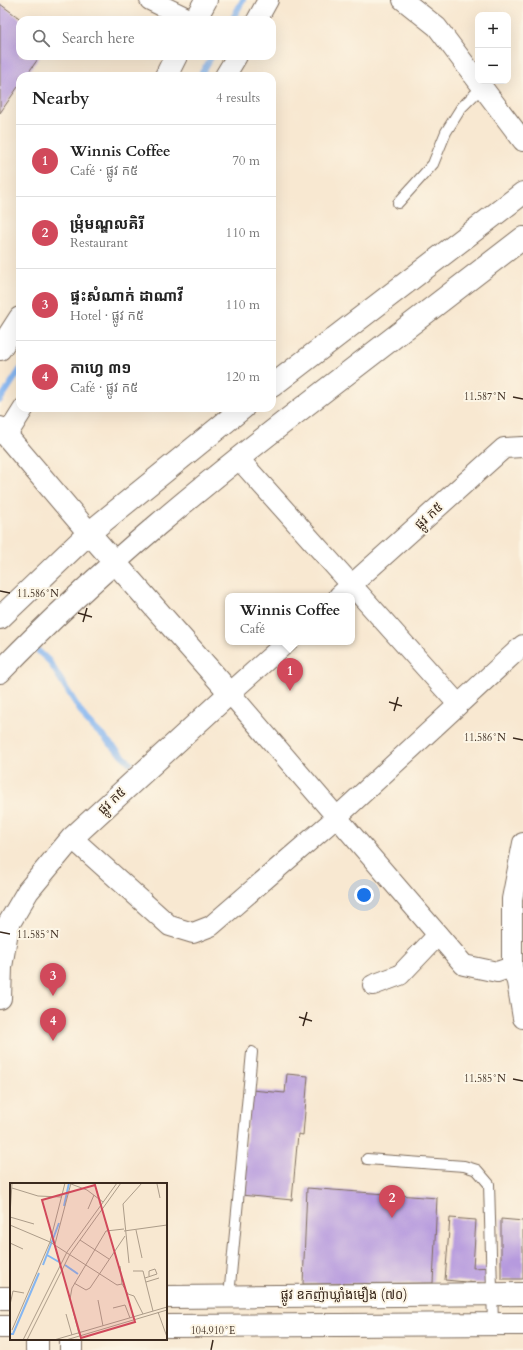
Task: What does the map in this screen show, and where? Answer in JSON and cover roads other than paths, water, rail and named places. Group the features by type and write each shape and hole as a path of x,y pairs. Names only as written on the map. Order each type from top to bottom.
{"street":[{"path":"150,0 183,16"},
{"path":"197,16 206,0"},
{"path":"259,16 268,0"},
{"path":"403,0 437,28 523,141"},
{"path":"168,72 174,60"},
{"path":"228,72 235,60"},
{"path":"276,383 523,193"},
{"path":"0,672 114,562 238,458 523,238"},
{"path":"0,350 16,324"},
{"path":"20,412 3,431 114,562 230,693 464,965 497,972 512,967"},
{"path":"0,618 89,533 238,412"},
{"name":"ផ្លូវ ក៥","path":"346,590 504,448 523,447"},
{"path":"238,458 346,590"},
{"path":"355,599 458,704"},
{"name":"ផ្លូវ ក៥","path":"0,998 2,967 8,925 28,891 72,838 284,645"},
{"path":"72,838 170,926 193,933 211,926 337,817 523,645"},
{"path":"523,843 512,899 512,967 517,982 523,1018"},
{"path":"373,985 400,975 438,935"},
{"name":"ផ្លូវ ឧកញ៉ាឃ្លាំងមឿង (៧០)","path":"167,1297 523,1294"},
{"path":"167,1326 523,1324"}],"lane":[{"path":"398,203 433,164 446,132 461,108 482,87"},
{"path":"229,1296 252,1052"},
{"path":"367,1159 464,1166 477,1170 489,1184 493,1324"}],"waterway":[{"path":"234,16 243,0"},
{"path":"202,72 210,60"},
{"path":"0,400 16,376"},
{"path":"34,647 49,661 86,720 130,763"}],"place":[{"name":"Winnis Coffee","path":"290,691"},
{"name":"ផ្ទះសំណាក់ ដាណាវី","path":"53,996"},
{"name":"កាហ្វេ ៣១","path":"53,1041"},
{"name":"ម្រុំមណ្ឌលគិរី","path":"392,1218"}]}
